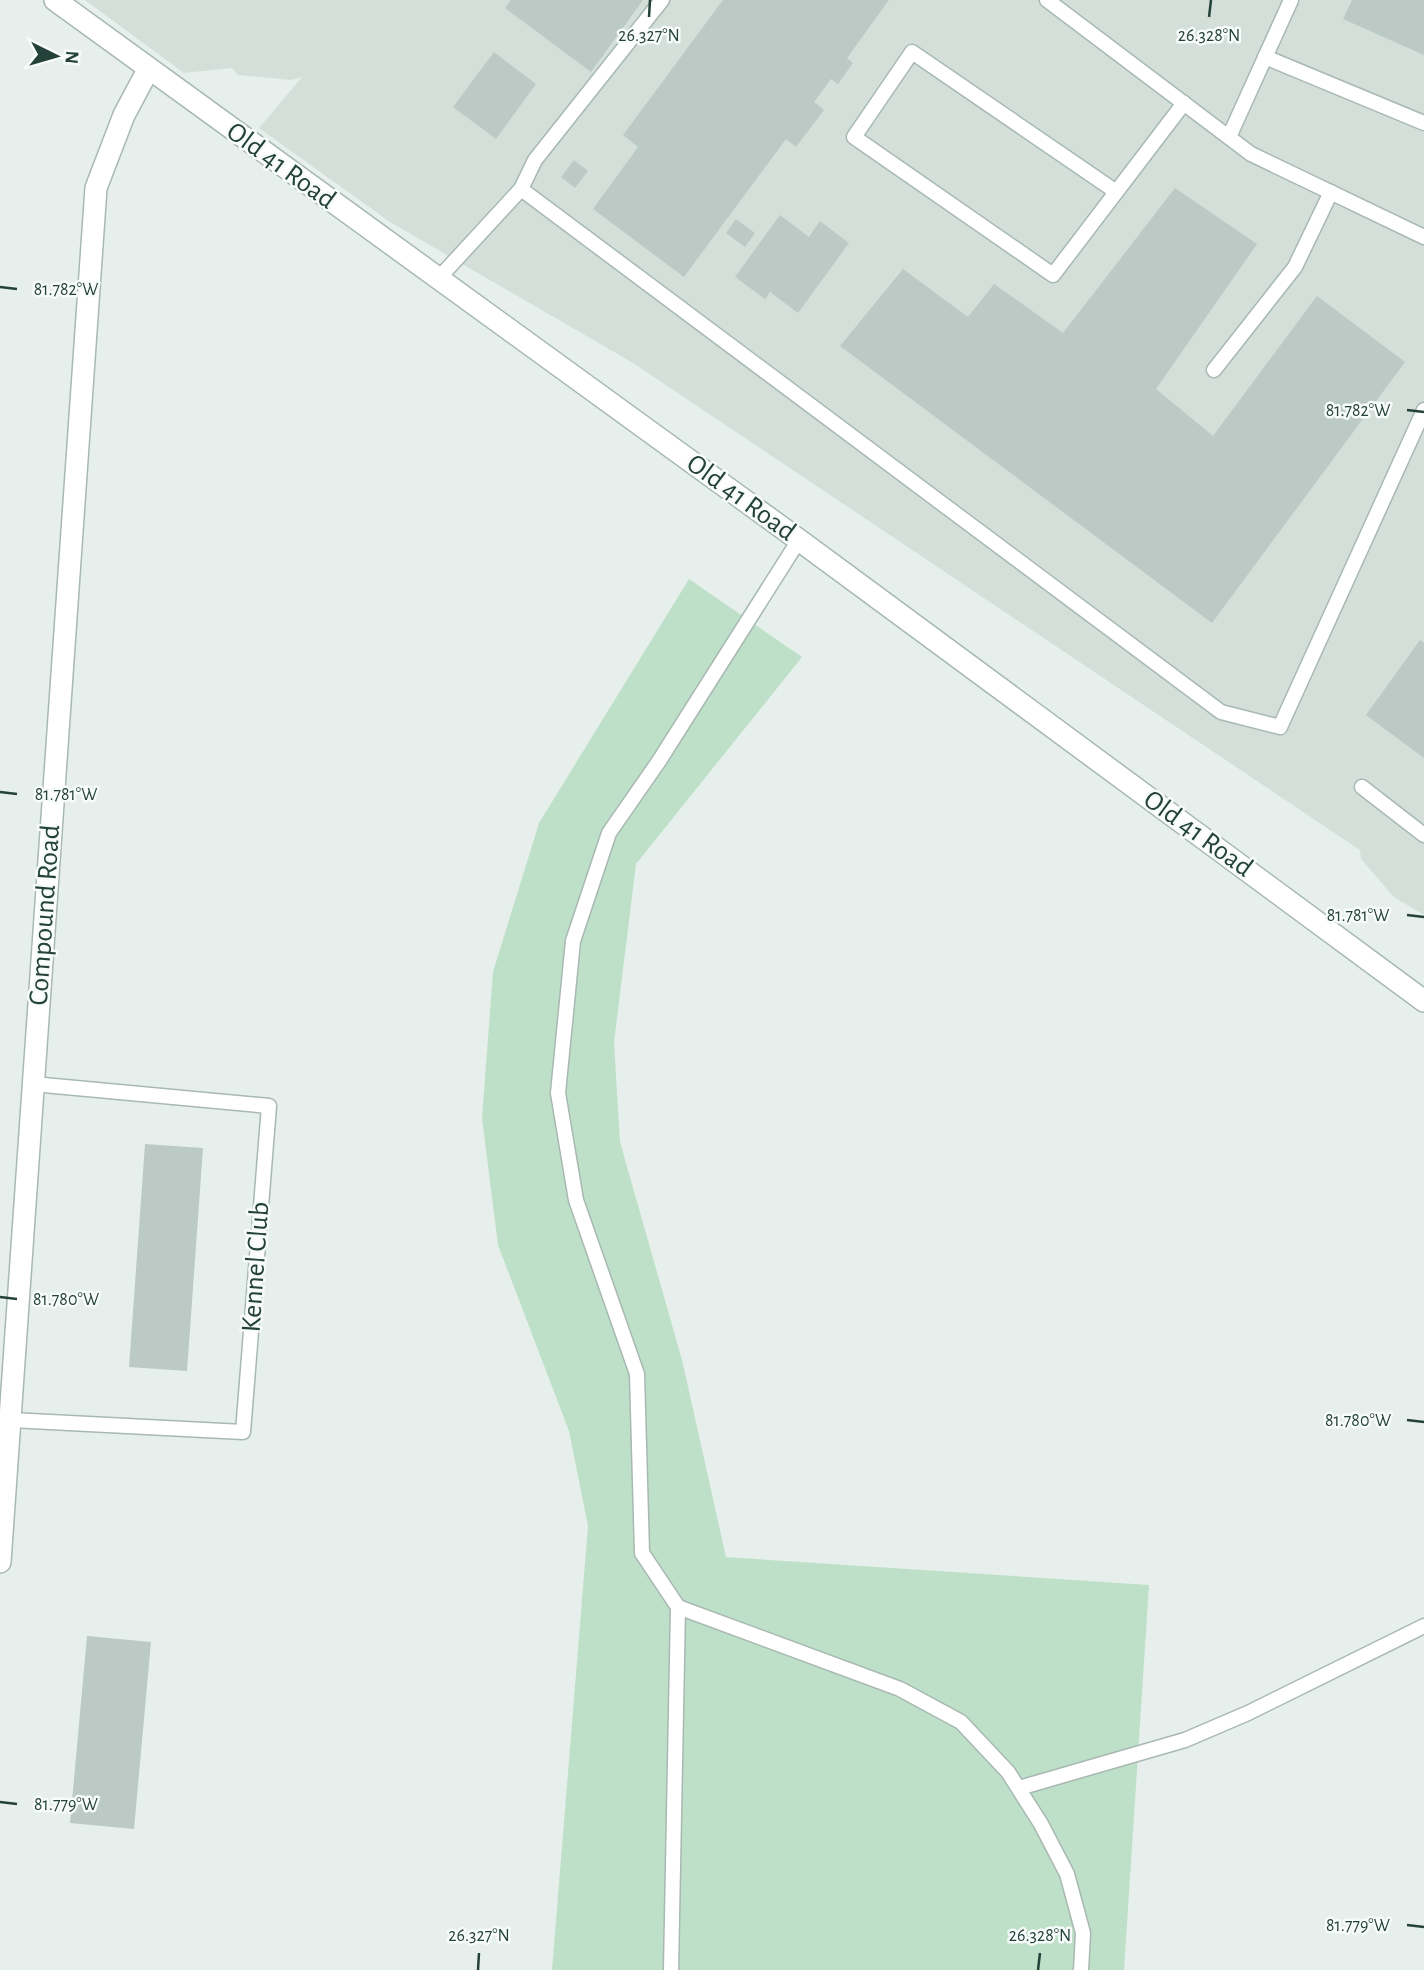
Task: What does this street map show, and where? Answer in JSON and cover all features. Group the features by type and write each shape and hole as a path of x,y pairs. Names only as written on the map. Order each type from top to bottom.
{"street":[{"name":"Old 41 Road","path":"55,0 799,540 1424,1001"},
{"name":"Compound Road","path":"0,1562 96,188 124,116 148,70"}],"lane":[{"path":"438,279 521,189 535,160 662,0"},
{"path":"1047,0 1251,154 1424,237"},
{"path":"1229,137 1291,0"},
{"path":"1115,191 912,52 854,138 1053,275 1184,103"},
{"path":"1265,57 1424,123"},
{"path":"521,189 1221,712 1280,727 1424,410"},
{"path":"1213,370 1295,267 1331,192"},
{"path":"671,1970 678,1607 642,1553 637,1374 576,1200 558,1093 564,1016 573,941 609,833 666,750 799,540"},
{"path":"1362,788 1424,835"},
{"name":"Kennel Club","path":"11,1420 243,1432 269,1107 33,1084"},
{"path":"678,1607 900,1689 961,1722 1009,1772 1067,1874 1083,1933 1081,1970"},
{"path":"1019,1788 1185,1740 1248,1713 1424,1626"}],"shaded area":[{"path":"85,0 1424,0 1424,915 1394,897 1361,859 1360,850 633,363 390,222 259,128 302,77 291,80 238,75 232,68 184,73"}],"green space":[{"path":"689,579 802,657 636,864 614,1042 620,1142 682,1360 726,1557 1149,1585 1124,1970 552,1970 588,1526 569,1431 498,1245 482,1118 493,972 539,823"}],"building":[{"path":"511,0 643,0 591,72 505,8"},
{"path":"723,0 889,0 847,58 853,63 838,84 831,79 814,102 824,110 796,147 786,139 684,277 593,209 638,147 623,135"},
{"path":"1352,0 1424,0 1424,55 1343,19"},
{"path":"494,52 536,84 496,139 453,107"},
{"path":"574,160 588,171 575,188 561,177"},
{"path":"1175,188 1257,244 1156,389 1213,436 1317,296 1405,362 1212,623 840,346 903,269 968,317 994,284 1063,333"},
{"path":"780,215 809,237 820,221 849,243 798,313 770,292 765,299 735,277"},
{"path":"736,219 755,233 745,247 726,233"},
{"path":"1420,640 1424,643 1424,758 1366,715"},
{"path":"145,1144 203,1148 187,1371 129,1367"},
{"path":"87,1636 151,1642 134,1829 70,1823"}]}
